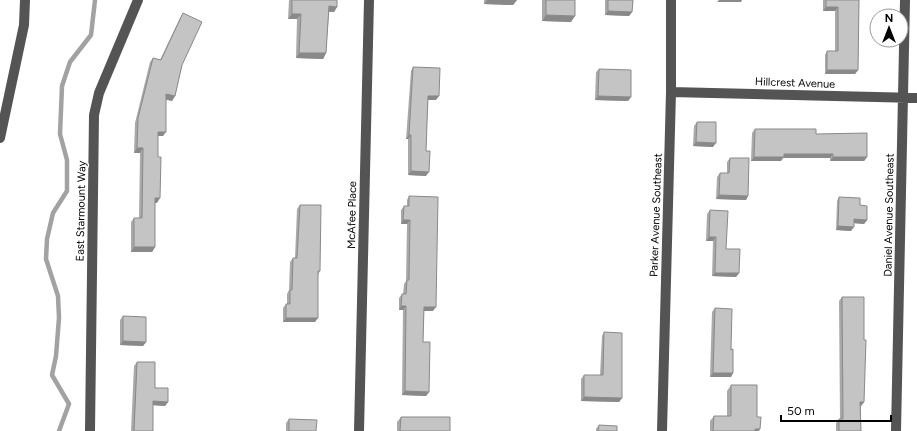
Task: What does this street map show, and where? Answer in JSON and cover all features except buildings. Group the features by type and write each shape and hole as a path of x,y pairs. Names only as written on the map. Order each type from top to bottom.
{"street":[{"path":"0,138 24,25 25,0"},
{"name":"East Starmount Way","path":"90,431 94,115 99,93 138,0"},
{"name":"McAfee Place","path":"359,431 369,0"},
{"name":"Parker Avenue Southeast","path":"662,431 671,92 671,0"},
{"name":"Daniel Avenue Southeast","path":"896,431 905,0"},
{"name":"Hillcrest Avenue","path":"671,92 917,98"}],"waterway":[{"path":"59,431 69,404 52,375 56,356 59,318 58,296 46,259 47,239 53,213 67,191 67,160 60,134 62,86 70,62 91,35 95,0"}]}
